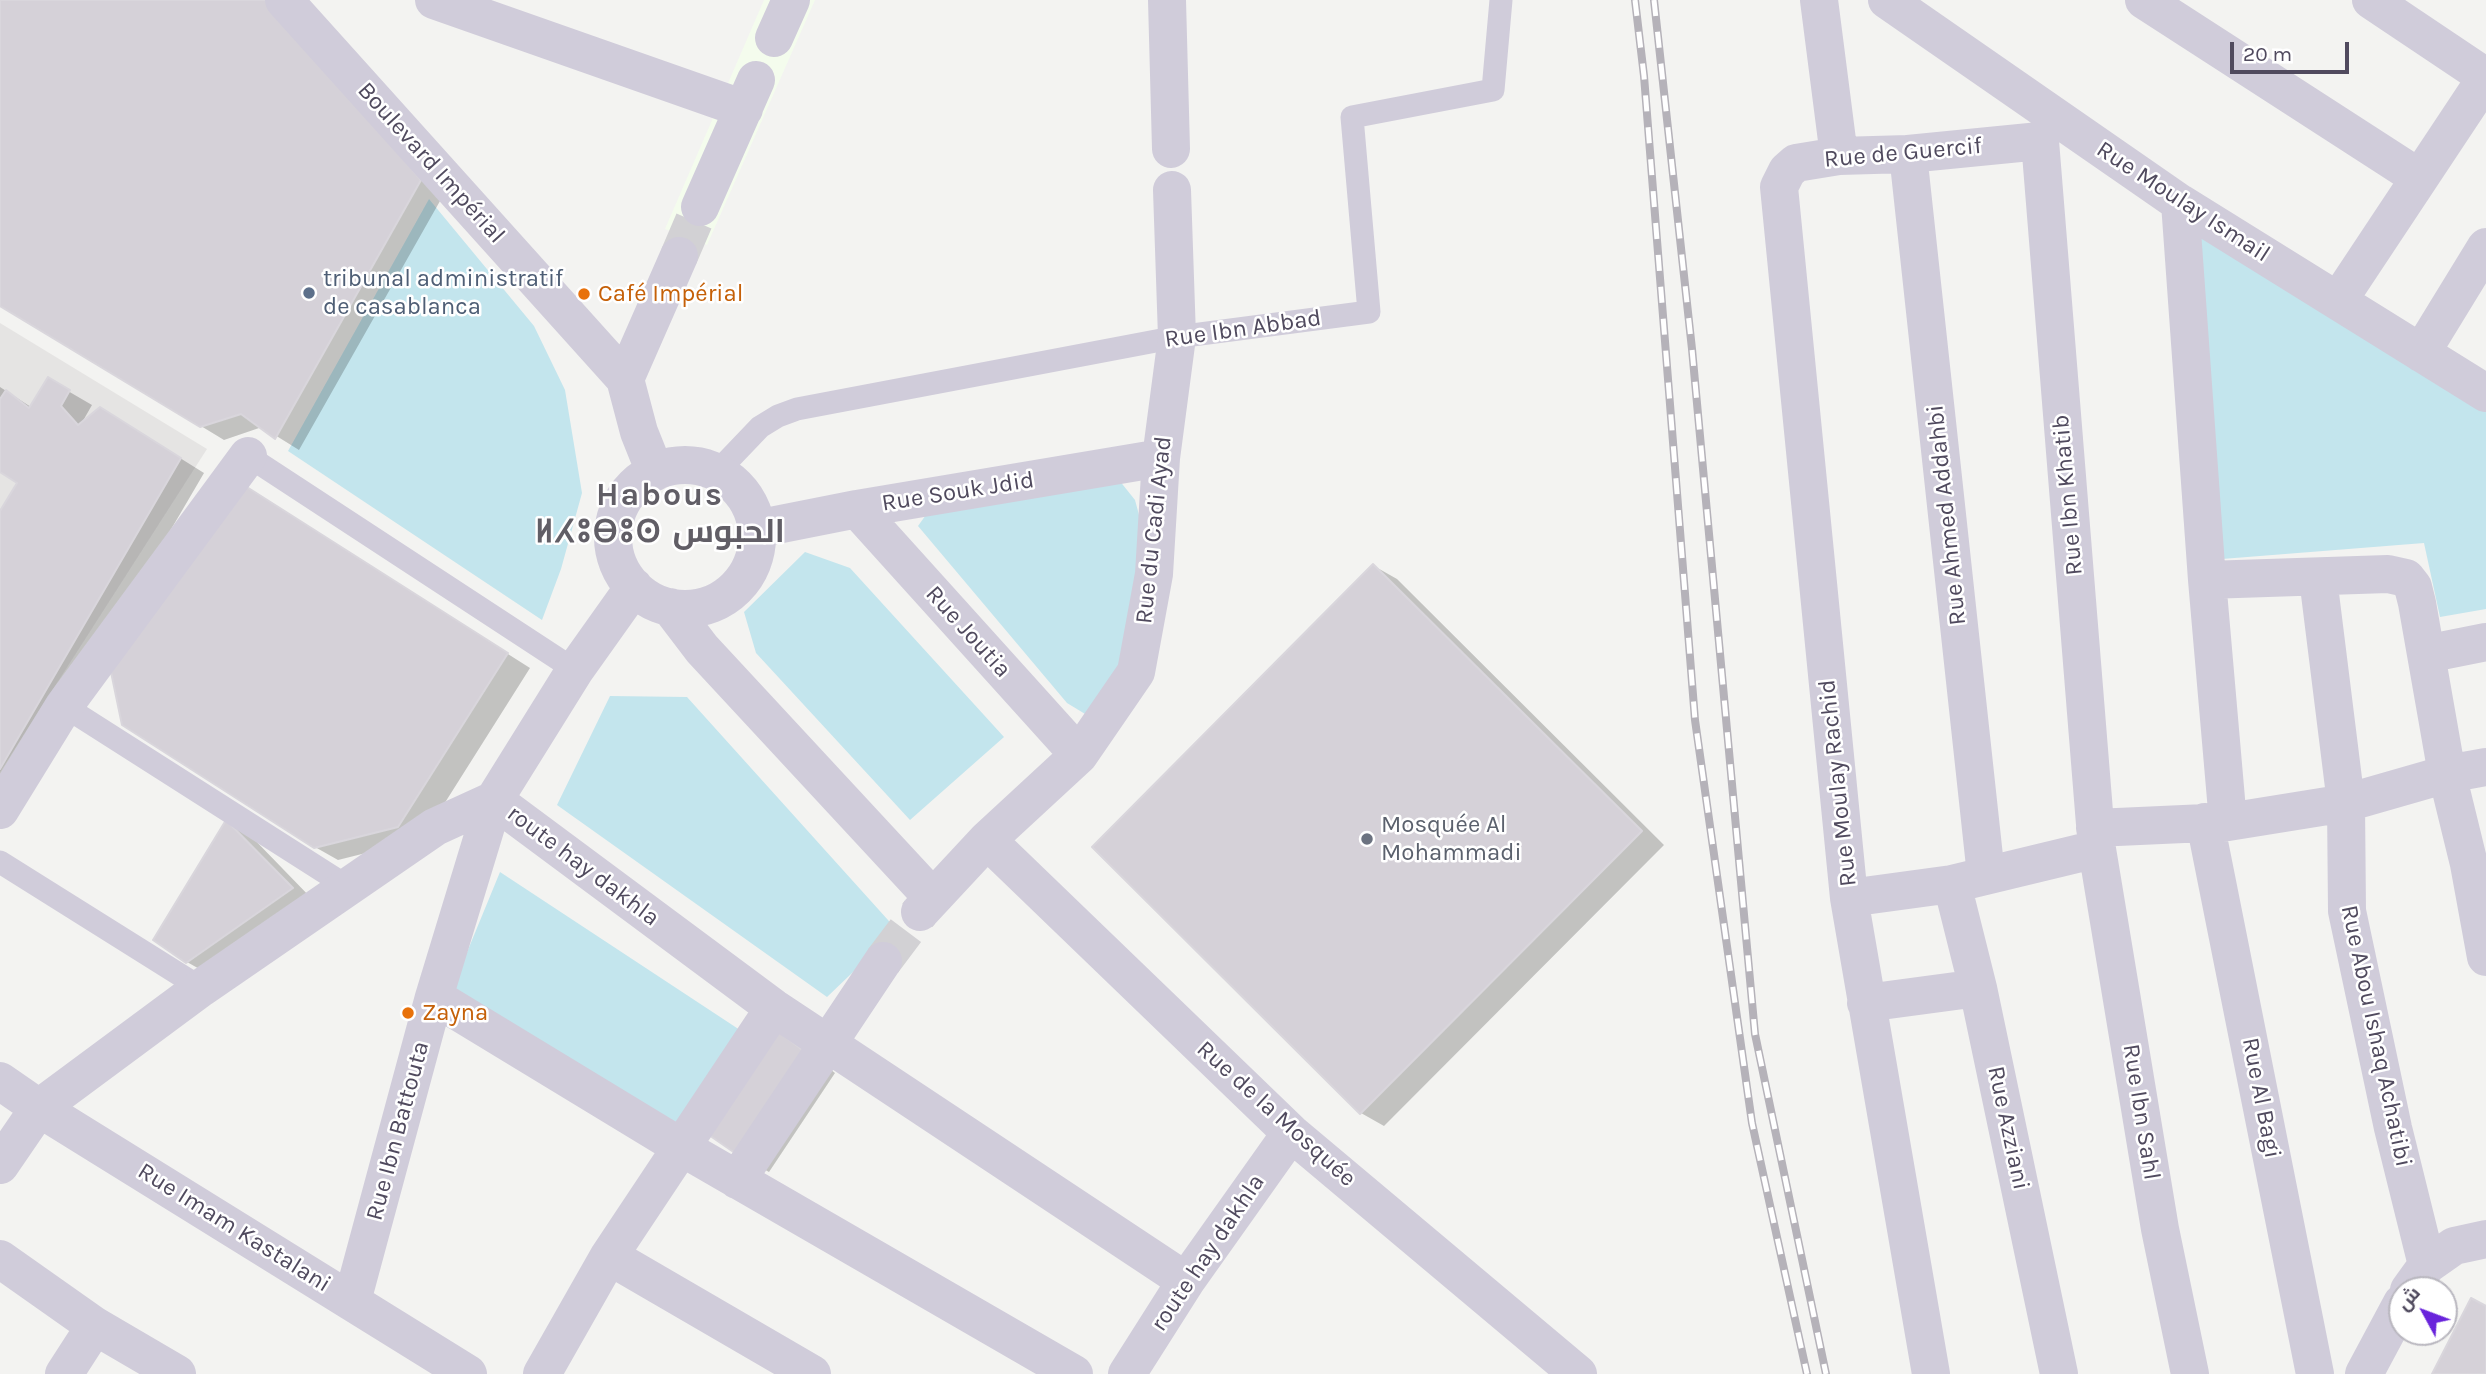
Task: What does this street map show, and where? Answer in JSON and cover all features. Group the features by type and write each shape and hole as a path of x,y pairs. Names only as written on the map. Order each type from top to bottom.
{"street":[{"name":"Boulevard Impérial","path":"284,0 625,379 639,432 655,472"},
{"path":"434,0 750,94 700,207"},
{"path":"774,38 791,0"},
{"path":"1167,0 1171,149"},
{"path":"1819,0 1839,156"},
{"name":"Rue Moulay Ismail","path":"1887,0 2046,129 2180,203 2486,393"},
{"path":"2144,0 2418,177"},
{"path":"2338,301 2486,78 2371,0"},
{"name":"Rue de Guercif","path":"1779,187 1787,171 1797,163 1839,156 1908,154 2046,129"},
{"name":"Rue Ibn Khatib","path":"2046,129 2096,839"},
{"name":"Rue Ahmed Addahbi","path":"1908,154 1969,879"},
{"name":"Rue Moulay Rachid","path":"1779,187 1849,898 1931,1374"},
{"name":"Rue du Cadi Ayad","path":"670,607 702,649 926,905 987,840 1079,755 1136,672 1154,574 1161,458 1177,337 1172,190"},
{"name":"Rue Al Bagi","path":"2180,203 2207,580 2217,822 2315,1374"},
{"path":"2421,353 2486,247"},
{"path":"625,379 679,256"},
{"path":"0,810 65,706 248,456"},
{"name":"Rue Souk Jdid","path":"756,529 857,509 1161,458"},
{"path":"689,465 717,472 741,492 753,513 756,529 755,551 750,566 733,590 721,599 699,607 670,607 644,596 623,574 616,558 614,524 623,500 640,481 655,472 675,466 689,465"},
{"name":"Rue Joutia","path":"857,509 1079,755"},
{"path":"2207,580 2388,574 2406,578 2413,587 2448,774 2478,863 2486,957"},
{"name":"Rue Abou Ishaq Achatibi","path":"2318,578 2346,803 2347,911 2393,1128 2418,1276"},
{"name":"route hay dakhla","path":"634,587 575,670 494,800 775,1008 1186,1281"},
{"path":"2426,654 2486,642"},
{"path":"1849,898 1969,879 2096,839 2346,803 2448,774 2486,767"},
{"path":"0,1165 39,1108 201,988 435,827 494,800"},
{"name":"Rue Ibn Battouta","path":"352,1301 434,997 494,800"},
{"name":"Rue Ibn Sahl","path":"2096,839 2160,1229 2190,1374"},
{"name":"Rue de la Mosquée","path":"987,840 1291,1133 1578,1374"},
{"name":"Rue Azziani","path":"1969,879 1978,988 2059,1374"},
{"path":"737,1180 883,961"},
{"path":"1866,1003 1978,988"},
{"path":"434,997 737,1180 1074,1374"},
{"path":"542,1374 608,1256 775,1008"},
{"name":"Rue Imam Kastalani","path":"0,1081 39,1108 468,1374"},
{"name":"route hay dakhla","path":"1126,1374 1186,1281 1291,1133"},
{"path":"2420,1276 2454,1246 2486,1239"},
{"path":"608,1256 811,1374"},
{"path":"0,1259 95,1326 177,1374"},
{"path":"64,1374 95,1326"},
{"path":"2364,1374 2388,1329"}],"lane":[{"name":"Rue Ibn Abbad","path":"717,472 760,427 797,409 1177,337 1369,312 1352,117 1493,90 1501,0"},
{"path":"248,456 575,670"},
{"path":"65,706 348,887"},
{"path":"0,862 201,988"}],"shaded area":[{"path":"764,0 815,0 707,245 665,229"},
{"path":"429,199 534,326 565,390 582,493 561,569 542,620 288,451"},
{"path":"2197,233 2486,406 2486,609 2440,617 2424,543 2222,559"},
{"path":"0,323 207,449 0,772"},
{"path":"1115,475 1135,500 1149,552 1145,627 1095,720 1067,703 918,526 933,505"},
{"path":"805,552 850,568 1004,737 910,820 756,653 744,612"},
{"path":"610,696 687,697 897,930 827,997 557,805"},
{"path":"500,872 746,1034 679,1138 449,996"}],"building":[{"path":"0,0 272,0 421,180 275,439 241,414 200,427 0,306"},
{"path":"48,377 70,390 61,406 78,425 100,407 181,458 0,769 0,511 17,483 0,472 0,399 6,390 29,408"},
{"path":"239,482 508,653 398,827 314,848 122,725 111,672"},
{"name":"Mosquée Al Mohammadi","path":"1373,564 1642,831 1360,1114 1092,847"},
{"path":"226,820 293,888 186,963 153,940"},
{"path":"775,1029 813,1058 745,1160 706,1133"},
{"path":"2471,1298 2486,1306 2486,1374 2432,1374 2446,1346 2458,1346 2458,1323"}],"tunnel":[{"path":"679,256 700,207"},
{"path":"883,961 920,912"}],"railway":[{"path":"1635,0 1644,76 1695,720 1752,1123 1807,1374"},
{"path":"1654,0 1692,349 1755,1034 1826,1374"}],"place":[{"name":"tribunal administratif de casablanca","path":"309,293"},
{"name":"Café Impérial","path":"584,294"},
{"name":"Mosquée Al Mohammadi","path":"1367,839"},
{"name":"Zayna","path":"408,1013"}],"district":[{"name":"Habous ⵍⵃⵓⴱⵓⵙ الحبوس","path":"660,514"}]}
